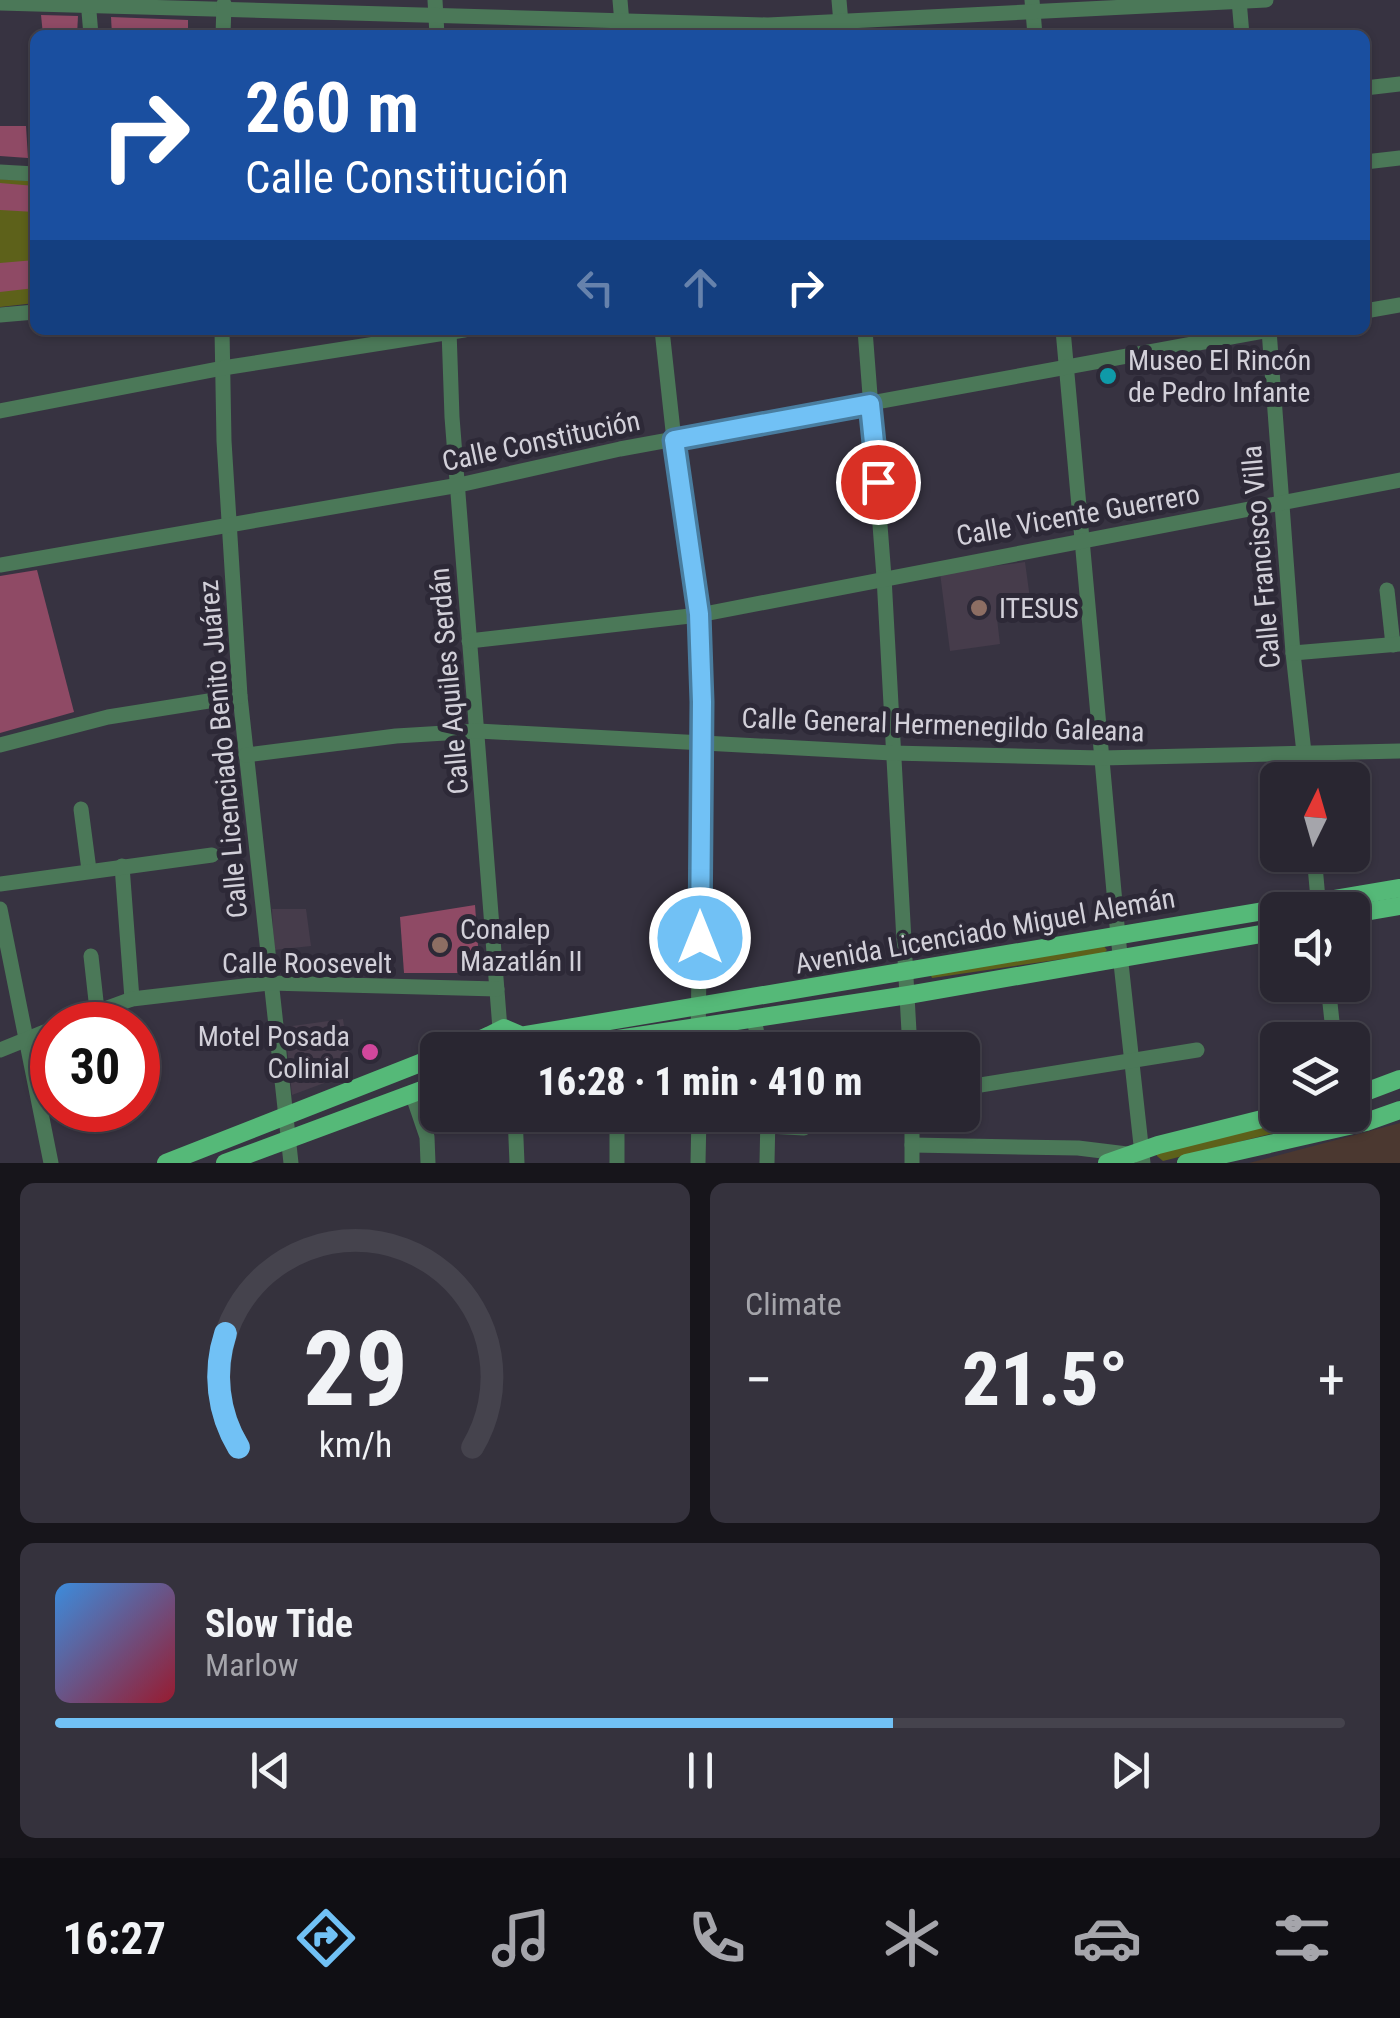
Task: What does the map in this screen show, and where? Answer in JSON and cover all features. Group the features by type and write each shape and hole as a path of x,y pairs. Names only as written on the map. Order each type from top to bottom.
{"main road":[{"name":"Avenida Licenciado Miguel Alemán","path":"1370,895 1400,888"},
{"path":"1370,911 1400,906"},
{"name":"Avenida Licenciado Miguel Alemán","path":"594,1032 699,1016 906,971 1260,914"},
{"path":"1218,920 1221,941"},
{"name":"Avenida Licenciado Miguel Alemán","path":"650,1032 699,1016 754,1018 1260,934"},
{"path":"166,1163 420,1063"},
{"path":"1370,1090 1400,1079"},
{"path":"224,1163 420,1090"},
{"path":"1370,1116 1400,1110"},
{"path":"1108,1163 1260,1120"},
{"path":"1186,1163 1232,1158 1310,1132"}],"street":[{"path":"620,0 622,28"},
{"path":"839,0 841,29"},
{"path":"0,2 435,8 622,28 768,24 841,29 1032,7 1266,0"},
{"path":"1239,1 1242,30"},
{"path":"88,2 91,30"},
{"path":"223,30 224,5"},
{"path":"1370,87 1400,84"},
{"path":"1370,161 1400,158"},
{"path":"0,172 30,174"},
{"path":"1370,311 1400,305"},
{"path":"0,316 30,313"},
{"name":"Calle Licenciado Benito Juárez","path":"222,335 240,696 291,1163"},
{"path":"0,411 223,368 429,335"},
{"name":"Calle Aquiles Serdán","path":"454,335 452,416 498,990 492,1032"},
{"path":"663,335 699,614 699,1032"},
{"path":"865,335 884,577 909,1032"},
{"path":"912,1144 1078,1148 1138,1155 1133,1059 1120,959 1063,335"},
{"name":"Calle Constitución","path":"0,565 460,485 674,440 1242,335"},
{"name":"Calle Francisco Villa","path":"1269,335 1305,762"},
{"name":"Calle Vicente Guerrero","path":"469,641 699,614 1400,480"},
{"path":"1293,653 1397,644 1387,590"},
{"path":"0,744 108,717 240,696"},
{"name":"Calle General Hermenegildo Galeana","path":"246,755 478,730 892,753 1101,758 1400,750"},
{"path":"81,808 89,870"},
{"path":"0,884 212,855"},
{"path":"122,866 132,999"},
{"path":"0,908 51,1163"},
{"path":"92,956 96,1002"},
{"name":"Calle Roosevelt","path":"122,1002 269,983 498,990"},
{"path":"754,1018 757,1032"},
{"path":"0,1050 30,1038"},
{"path":"980,1085 1197,1050"},
{"path":"412,1092 427,1138 428,1163"},
{"path":"506,1132 507,1163"},
{"path":"516,1132 517,1163"},
{"path":"617,1132 618,1163"},
{"path":"698,1163 699,1132"},
{"path":"767,1163 768,1132"},
{"path":"912,1132 912,1163"}],"shaded area":[{"path":"0,179 30,181 30,304 0,307"},
{"name":"ITESUS","path":"1025,562 1031,606 996,610 1000,644 950,651 940,573"},
{"path":"272,909 306,909 311,946 274,950"},
{"path":"1103,945 1107,950 1104,953 932,978 929,971"},
{"path":"343,1019 351,1073 292,1095 285,1027"},
{"path":"1400,1123 1400,1163 1249,1163 1370,1132"},
{"path":"1260,1127 1260,1132 1278,1132 1163,1161 1156,1151"}],"building":[{"path":"41,15 78,16 77,30 42,30"},
{"path":"111,17 188,20 188,30 112,30"},
{"path":"0,126 26,126 28,158 0,156"},
{"path":"0,183 30,186 30,212 0,210"},
{"path":"30,260 30,289 0,292 0,263"},
{"path":"37,570 74,712 0,733 0,576"},
{"name":"Conalep Mazatlán II","path":"475,905 480,973 404,973 400,917"}],"place":[{"name":"Museo El Rincón de Pedro Infante","path":"1108,376"},
{"name":"ITESUS","path":"979,608"},
{"name":"Conalep Mazatlán II","path":"440,945"},
{"name":"Motel Posada Colinial","path":"370,1052"}],"route":[{"path":"700,938 699,614 674,440 870,404 878,482"}]}
